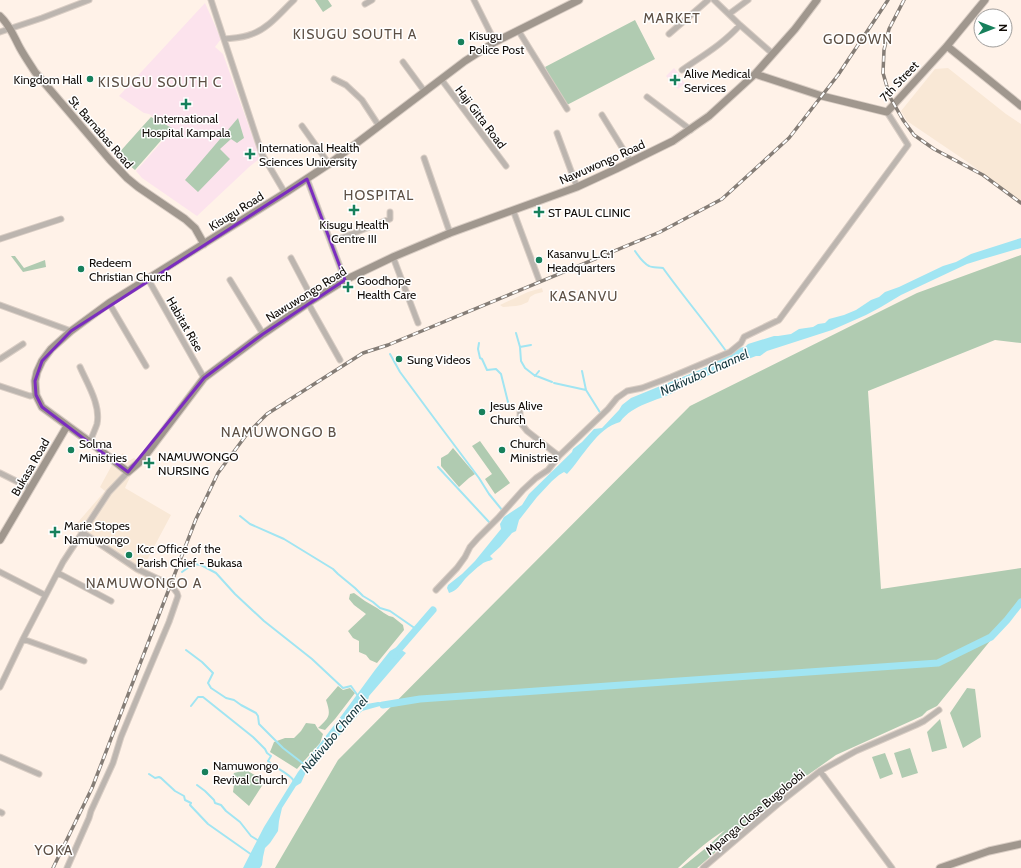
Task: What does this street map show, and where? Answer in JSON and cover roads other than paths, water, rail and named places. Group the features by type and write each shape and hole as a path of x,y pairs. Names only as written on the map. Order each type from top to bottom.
{"street":[{"path":"0,32 89,0"},
{"path":"211,0 262,154 285,193"},
{"path":"224,39 245,36 260,30 270,23 294,0"},
{"path":"474,0 495,42"},
{"name":"Kisugu Road","path":"36,395 35,381 42,361 51,349 70,331 109,304 329,164 465,61 495,42 579,0"},
{"path":"669,34 708,0"},
{"path":"714,0 773,54"},
{"path":"729,14 748,0"},
{"name":"Nawuwongo Road","path":"0,687 45,595 82,532 109,492 142,460 204,378 263,334 345,280 393,257 450,233 577,187 673,141 691,130 710,116 756,74 795,29 817,0"},
{"name":"7th Street","path":"756,74 822,96 887,112 947,46 985,0"},
{"name":"St. Barnabas Road","path":"0,16 10,28 22,52 35,72 110,160 138,187 185,219 195,228 204,244"},
{"path":"682,70 723,41 740,25"},
{"path":"518,30 567,110"},
{"path":"947,46 1021,106"},
{"path":"403,62 425,92"},
{"path":"334,79 346,85 362,100 379,126"},
{"name":"Haji Gitta Road","path":"441,79 506,166"},
{"path":"647,97 691,130"},
{"path":"436,590 457,568 470,547 527,486 548,469 559,456 623,393 672,377 730,352 742,343 744,337 779,320 908,145 887,112"},
{"path":"602,115 631,162"},
{"path":"302,126 329,164"},
{"path":"557,133 577,187"},
{"path":"424,158 450,233"},
{"path":"307,179 345,280"},
{"path":"513,210 539,280"},
{"path":"330,242 390,219 390,212"},
{"path":"0,239 61,219"},
{"path":"393,257 418,323"},
{"path":"291,258 310,302 340,360"},
{"name":"Habitat Rise","path":"148,279 204,378"},
{"path":"230,280 263,334"},
{"path":"109,304 146,366"},
{"path":"0,305 70,331"},
{"path":"0,359 23,344"},
{"path":"80,367 97,408 97,424 90,442"},
{"path":"0,386 30,396 36,395 42,407 128,472"},
{"path":"520,412 520,422 527,431 559,456"},
{"name":"Bukasa Road","path":"0,540 67,426"},
{"path":"0,473 30,488"},
{"path":"67,868 106,779 145,678 170,622 178,596 171,585 137,569 82,532"},
{"path":"0,572 45,595"},
{"path":"58,573 111,601"},
{"path":"23,639 84,661"},
{"name":"Mpanga Close Bugoloobi","path":"703,868 778,804 820,771 856,752 924,721 939,710"},
{"path":"0,758 39,774"},
{"name":"Mpanga Close Bugoloobi","path":"820,771 892,868"},
{"path":"940,868 990,851 1021,844"}],"water":[{"path":"1021,238 1021,248 967,264 901,295 866,315 832,330 767,351 760,356 756,356 717,371 700,381 682,386 675,392 638,407 625,416 620,422 604,430 567,474 564,472 552,481 519,520 516,531 512,533 490,556 493,559 484,562 465,579 460,586 449,593 447,588 448,585 475,561 501,529 500,524 504,517 522,505 529,494 572,452 573,449 594,429 602,428 622,405 631,398 713,364 722,357 732,354 738,348 745,347 748,344 774,336 791,334 799,329 825,323 829,319 856,310 885,292 943,266 956,262 971,254"},
{"path":"397,647 406,653 369,696 367,704 378,702 391,703 362,711 318,757 306,772 301,783 296,786 282,808 278,831 265,848 262,865 260,868 243,868 264,827 298,772 390,651"}],"waterway":[{"path":"635,251 641,260 647,265 663,268 726,351"},
{"path":"516,333 520,347 521,361 525,368 534,375 552,382"},
{"path":"479,343 478,349 480,358 482,359 487,370 496,369 501,374 510,410"},
{"path":"520,347 531,345"},
{"path":"390,354 400,372 502,510"},
{"path":"535,376 539,371"},
{"path":"582,371 586,390"},
{"path":"554,383 586,390 601,414"},
{"path":"438,467 489,522"},
{"path":"240,516 250,524 284,539 333,569 363,596 380,608 390,611 416,629"},
{"path":"182,572 193,564 201,565 216,573 235,594 264,621 312,659 343,688 351,686 358,696"},
{"path":"383,705 420,699 938,663 991,637 1021,602"},
{"name":"Nakivubo Channel","path":"394,655 433,610"},
{"path":"186,650 202,662 213,673 208,683 211,688 226,698 234,700 256,713 259,724 283,748 305,765"},
{"path":"191,706 198,697 203,697 253,737 271,756 268,761 294,781"},
{"path":"149,774 155,778 161,778 175,791 184,796 185,800 191,803 190,805 208,824 252,855"},
{"path":"197,785 205,791 215,803 221,805 240,822 251,836 259,841"}],"railway":[{"path":"53,868 92,788 196,519 218,473 247,434 267,414 363,353 388,345 660,232 722,199 789,138 838,75 888,0"},
{"path":"904,0 889,29 884,50 883,73 890,97 903,120 914,135 934,149 983,175 1021,203"}],"place":[{"name":"Kisugu Police Post","path":"461,42"},
{"name":"Kingdom Hall","path":"90,79"},
{"name":"Alive Medical Services","path":"675,80"},
{"name":"International Hospital Kampala","path":"186,104"},
{"name":"International Health Sciences University","path":"250,154"},
{"name":"Kisugu Health Centre III","path":"354,210"},
{"name":"ST PAUL CLINIC","path":"539,212"},
{"name":"Kasanvu L.C.1 Headquarters","path":"539,260"},
{"name":"Redeem Christian Church","path":"81,269"},
{"name":"Goodhope Health Care","path":"348,287"},
{"name":"Sung Videos","path":"399,359"},
{"name":"Jesus Alive Church","path":"482,412"},
{"name":"Solma Ministries","path":"71,450"},
{"name":"Church Ministries","path":"502,450"},
{"name":"NAMUWONGO NURSING","path":"149,463"},
{"name":"Marie Stopes Namuwongo","path":"55,532"},
{"name":"Kcc Office of the Parish Chief - Bukasa","path":"129,555"},
{"name":"Namuwongo Revival Church","path":"205,772"}],"district":[{"name":"MARKET","path":"672,18"},
{"name":"KISUGU SOUTH A","path":"355,34"},
{"name":"GODOWN","path":"858,39"},
{"name":"KISUGU SOUTH C","path":"160,82"},
{"name":"HOSPITAL","path":"379,195"},
{"name":"KASANVU","path":"584,296"},
{"name":"NAMUWONGO B","path":"279,432"},
{"name":"NAMUWONGO A","path":"144,583"},
{"name":"YOKA","path":"54,850"}]}
